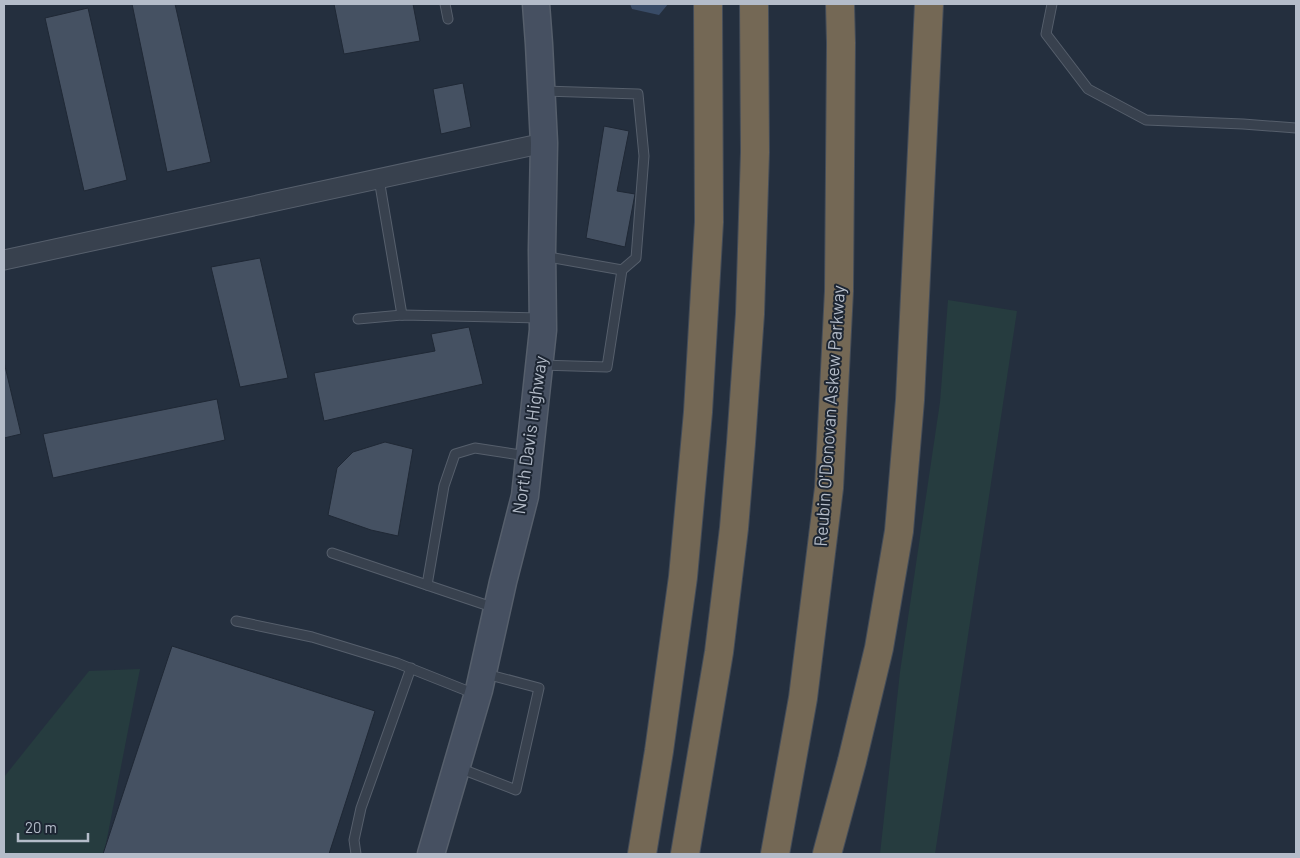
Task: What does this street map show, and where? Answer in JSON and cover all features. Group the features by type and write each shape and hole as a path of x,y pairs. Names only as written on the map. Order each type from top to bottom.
{"highway":[{"path":"642,854 659,751 683,577 698,412 710,222 708,4"},
{"path":"685,854 719,652 734,528 741,443 750,314 755,152 754,4"},
{"name":"Reubin O'Donovan Askew Parkway","path":"775,854 803,698 829,488 840,291 840,4"},
{"path":"827,854 879,648 899,530 910,400 929,4"}],"main road":[{"name":"North Davis Highway","path":"430,854 480,684 525,496 530,456 543,318 544,143 536,4"}],"street":[{"path":"4,260 544,143"}],"lane":[{"path":"445,4 448,19"},
{"path":"1052,4 1046,34 1088,89 1146,120 1296,128"},
{"path":"540,365 607,366 622,270 636,258 644,156 638,94 541,91"},
{"path":"379,179 402,315"},
{"path":"542,256 622,270"},
{"path":"358,319 402,315 543,318"},
{"path":"427,585 444,486 455,454 475,448 530,456"},
{"path":"332,553 497,609"},
{"path":"236,621 312,637 410,668 480,684 539,688 516,790 456,768"},
{"path":"356,854 354,840 361,808 410,668"}],"green space":[{"path":"948,300 1017,311 935,854 880,854 900,672 940,402"},
{"path":"140,669 104,854 4,854 4,777 89,671"}],"water":[{"path":"630,4 668,4 659,15 632,9"}],"building":[{"path":"132,4 175,4 211,162 167,172"},
{"path":"334,4 413,4 420,41 344,54"},
{"path":"88,8 127,180 84,191 45,18"},
{"path":"463,83 471,127 441,134 433,89"},
{"path":"604,126 629,131 617,191 635,194 625,247 586,238"},
{"path":"260,258 288,378 240,387 211,267"},
{"path":"469,327 483,384 324,421 314,373 435,351 431,334"},
{"path":"4,362 21,434 4,438"},
{"path":"217,399 225,440 53,478 43,434"},
{"path":"385,442 413,449 398,536 371,530 328,515 337,468 353,452"},
{"path":"172,646 375,711 329,854 103,854"}]}
